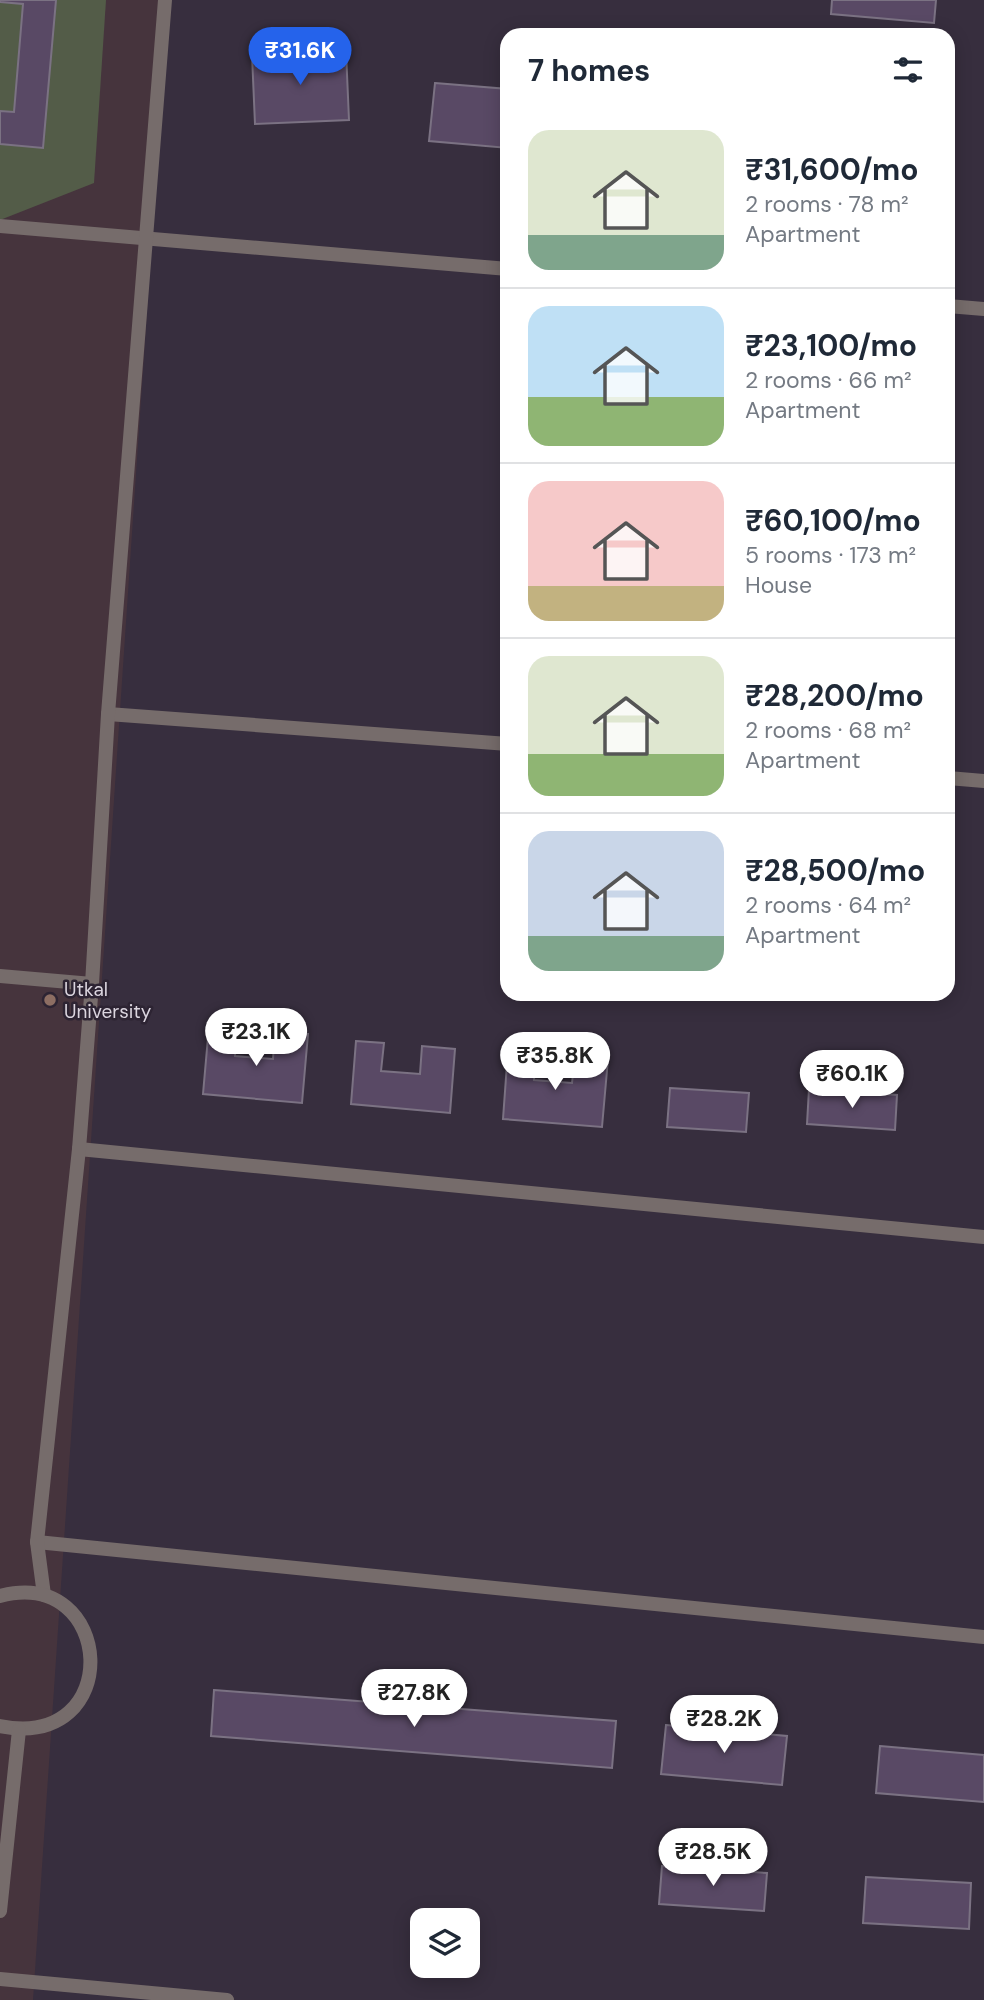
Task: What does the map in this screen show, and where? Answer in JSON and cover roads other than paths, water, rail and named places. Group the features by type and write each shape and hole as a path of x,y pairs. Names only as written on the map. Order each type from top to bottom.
{"lane":[{"path":"44,1595 37,1542 79,1149 108,714 165,0"},
{"path":"0,226 500,269"},
{"path":"955,307 984,309"},
{"path":"108,714 500,743"},
{"path":"955,779 984,781"},
{"path":"0,976 92,984"},
{"path":"79,1149 984,1237"},
{"path":"37,1542 984,1637"},
{"path":"0,1596 23,1592 44,1595 64,1605 79,1621 89,1641 92,1662 88,1684 77,1703 62,1718 41,1727 19,1730 0,1726"},
{"path":"0,1911 19,1730"},
{"path":"0,1979 227,2000"}],"place":[{"name":"Utkal University","path":"50,1000"}]}
